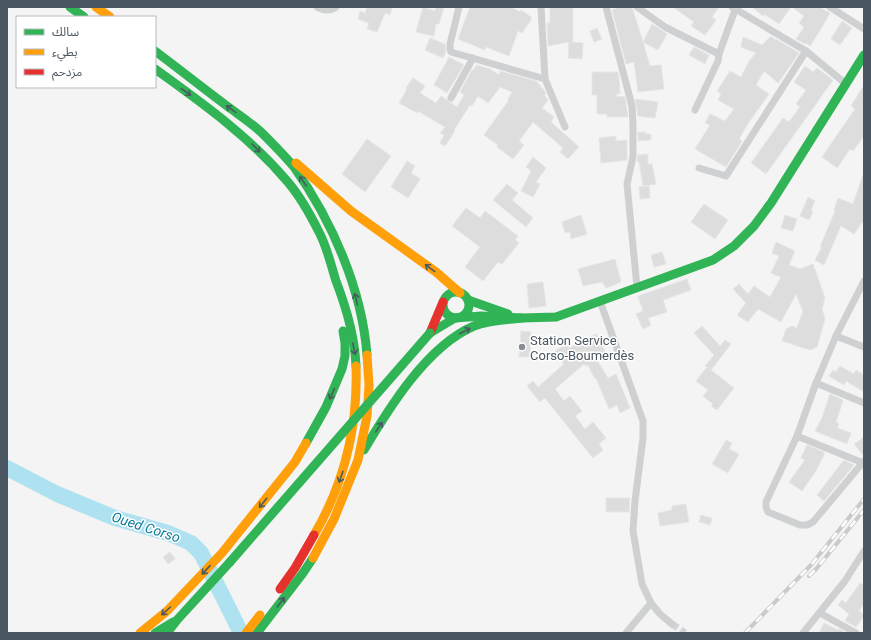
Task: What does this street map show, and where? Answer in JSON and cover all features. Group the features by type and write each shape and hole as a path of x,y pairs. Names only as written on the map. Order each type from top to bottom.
{"main road":[{"path":"70,7 83,16"},
{"path":"96,7 109,16"},
{"path":"156,53 262,132 351,211 436,272 468,300 522,318"},
{"path":"444,300 443,309 445,313 454,318 481,316 522,318 556,317 713,260 734,246 754,226 771,202 846,84 863,61"},
{"path":"156,70 227,122 249,141 268,159 301,200 320,234 343,300 356,354 357,384 355,412 352,436 341,478 326,515 295,568 246,633"},
{"path":"262,132 293,166 311,193 329,226 352,284 365,332 369,385 367,416 358,460"},
{"path":"140,633 167,611 222,553 295,462 326,407 342,369 345,356 345,343 343,325 320,234"},
{"path":"430,333 444,300 451,293 460,293"},
{"path":"167,633 359,416 430,333 454,318 463,316 469,307 468,300"},
{"path":"257,633 303,573 318,550 334,519 358,460 390,409 420,371 437,352 460,333 476,326 522,318"},
{"path":"155,633 177,620"}],"street":[{"path":"317,7 328,10 336,7"},
{"path":"459,7 450,48 451,52 545,79"},
{"path":"533,7 541,8 545,79 565,127"},
{"path":"606,7 632,106 634,125 633,157 627,184 637,287"},
{"path":"636,7 665,27 719,54"},
{"path":"830,7 864,29"},
{"path":"696,110 718,61 734,8 806,51 846,84"},
{"path":"699,168 726,176 806,51"},
{"path":"451,98 473,58"},
{"path":"797,436 863,462 813,522 807,525 800,525 768,512 766,502 797,436 836,336 862,292 864,281"},
{"path":"600,301 643,421 643,438 635,501 634,531 642,584 651,603 660,614 672,624"},
{"path":"836,336 864,347"},
{"path":"816,384 864,403"},
{"path":"803,633 845,581 864,551"},
{"path":"626,633 651,603"},
{"path":"820,613 856,633"}],"building":[{"path":"367,7 392,8 390,15 385,13 377,32 367,29 369,23 358,19 360,11 365,13"},
{"path":"423,7 435,11 436,7 444,7 439,24 436,24 434,36 416,32"},
{"path":"470,7 511,7 520,12 521,10 531,17 531,20 522,33 518,31 509,56 486,47 485,50 458,39"},
{"path":"550,7 573,7 573,42 571,42 583,43 582,59 568,58 569,42 548,46 547,23 550,23"},
{"path":"620,7 632,7 650,66 661,65 664,89 638,92 634,62 626,64 612,10"},
{"path":"673,7 719,7 712,17 716,20 705,35 691,26 694,22"},
{"path":"752,7 791,7 779,24 764,14 763,16"},
{"path":"792,7 819,7 830,13 810,46 796,39 804,27 799,23 804,16"},
{"path":"842,21 852,28 840,45 831,39"},
{"path":"652,24 667,34 658,50 643,42"},
{"path":"597,28 602,39 594,42 590,31"},
{"path":"771,36 775,40 776,39 799,53 778,83 764,71 756,85 769,94 747,125 739,139 742,141 726,167 695,149 710,125 705,123 710,114 725,121 734,109 718,100 721,94 717,91 730,71 741,77 749,61 756,53 741,47 743,37 762,45"},
{"path":"430,38 445,44 446,52 443,58 425,50"},
{"path":"694,47 709,55 705,64 689,55"},
{"path":"449,57 464,65 447,93 434,85"},
{"path":"477,65 490,69 499,75 500,71 536,81 546,94 544,95 548,100 542,108 554,117 551,122 579,147 568,159 560,152 563,148 533,122 519,141 524,145 513,159 497,147 498,145 484,135 509,100 508,99 512,92 500,87 488,103 478,96 472,106 470,105 445,146 440,143 444,135 440,133 445,127 418,111 417,113 399,103 407,89 406,88 413,78 425,86 420,93 436,103 441,96 457,107 464,95 460,92 472,70"},
{"path":"805,66 813,72 817,68 833,80 766,174 751,163 783,118 789,122 800,107 796,104 806,90 794,82"},
{"path":"592,72 618,72 620,94 616,94 616,96 625,97 628,117 607,117 607,114 597,114 597,95 592,95"},
{"path":"864,85 864,136 853,151 850,149 837,168 822,157 855,109 851,106"},
{"path":"635,99 658,102 655,118 638,116"},
{"path":"638,132 646,132 646,134 651,134 651,140 638,141"},
{"path":"616,136 616,141 627,140 627,160 601,163 599,138"},
{"path":"367,139 391,156 365,192 342,174"},
{"path":"648,154 648,164 652,164 656,184 643,186 639,162 637,162 638,155"},
{"path":"533,157 546,168 536,182 540,184 533,197 521,191 531,171 526,167"},
{"path":"407,161 415,166 411,173 420,179 408,198 391,187"},
{"path":"863,175 864,224 862,222 854,234 841,226 824,265 815,260 822,247 820,247 835,211 838,198 853,204"},
{"path":"507,184 518,193 512,200 533,218 526,227 493,200"},
{"path":"649,186 650,198 640,199 639,187"},
{"path":"808,197 815,201 811,210 813,212 809,220 800,216"},
{"path":"704,204 728,220 715,239 691,222"},
{"path":"466,208 480,218 485,211 518,236 515,240 519,243 502,264 498,262 483,281 465,267 480,247 452,226"},
{"path":"581,215 587,234 571,239 570,232 565,233 562,222"},
{"path":"785,215 797,219 793,231 781,228"},
{"path":"776,242 795,251 789,265 800,269 813,264 825,298 822,309 825,319 817,347 810,350 782,341 786,329 792,326 797,328 803,311 796,294 781,322 758,309 748,322 737,315 746,303 733,289 739,284 748,294 754,286 770,297 781,277 771,273 779,256 772,253"},
{"path":"662,252 666,264 654,267 651,255"},
{"path":"615,259 621,282 606,288 602,282 583,286 578,269"},
{"path":"687,279 691,290 663,300 667,312 648,318 651,325 643,329 636,314 643,311 638,296"},
{"path":"543,282 546,306 529,308 527,284"},
{"path":"702,326 720,346 725,340 731,344 711,370 705,366 714,355 694,333"},
{"path":"521,331 531,332 530,357 519,357"},
{"path":"596,334 607,355 597,360 608,378 616,374 630,408 620,413 617,405 609,409 596,378 595,379 588,365 586,366 584,364 555,389 564,401 570,396 582,411 575,416 585,429 593,422 606,438 599,444 603,450 593,458 545,398 540,402 527,386 533,381 538,387 564,364 555,351 567,344 569,348"},
{"path":"840,366 854,374 856,370 864,375 864,392 846,381 844,385 829,376 833,370 836,372"},
{"path":"707,367 734,388 717,410 711,406 713,404 703,396 708,390 696,381"},
{"path":"830,394 843,400 836,422 839,424 837,428 851,433 847,444 815,431 822,418"},
{"path":"864,437 864,456 854,444"},
{"path":"726,440 732,443 729,449 739,454 728,473 712,464"},
{"path":"807,445 824,452 824,455 816,471 802,491 789,482 805,460 801,458"},
{"path":"844,460 854,465 824,501 817,495"},
{"path":"606,498 630,498 629,512 606,512"},
{"path":"686,504 689,522 660,526 658,513 672,510 672,506"},
{"path":"701,515 712,518 710,525 699,522"},
{"path":"170,552 175,559 168,564 163,557"},
{"path":"860,583 864,585 864,603 859,611 864,616 856,627 845,621 849,614 838,605 842,600 846,603"},
{"path":"824,623 838,630 839,629 846,633 819,633"}],"waterway":[{"name":"Oued Corso","path":"7,468 57,494 115,518 168,533 191,543 201,553 241,633"}],"tunnel":[{"path":"672,624 685,633"}],"railway":[{"path":"745,633 811,565 864,499"},
{"path":"809,576 864,510"}],"traffic: fast":[{"path":"70,7 83,16"},
{"path":"156,52 255,127 294,167 321,210 343,256 359,305 367,355"},
{"path":"430,333 455,318 481,316 522,318 556,317 713,260 734,246 754,226 771,203 864,55"},
{"path":"156,70 241,135 257,149 292,187 316,225 327,250 349,323 354,345 356,366"},
{"path":"456,292 465,296 469,305 465,314 456,318 447,314 443,305 447,296 456,292"},
{"path":"468,300 508,314"},
{"path":"364,450 397,398 425,363 440,348 457,335 474,326 492,321 522,318"},
{"path":"306,443 326,407 342,369 345,356 343,331"},
{"path":"230,562 430,333"},
{"path":"257,633 313,558"},
{"path":"167,633 230,562"},
{"path":"155,633 173,622"}],"traffic: slow":[{"path":"96,7 109,16"},
{"path":"296,163 351,211 436,272 460,293"},
{"path":"313,558 334,519 358,460 367,416 369,385 367,355"},
{"path":"314,535 334,496 347,454 352,432 356,388 356,366"},
{"path":"140,633 167,611 222,553 295,462 306,443"},
{"path":"246,633 260,615"}],"traffic: jam":[{"path":"430,333 443,302"},
{"path":"280,589 295,568 314,535"}],"place":[{"name":"Station Service Corso-Boumerdès","path":"522,347"}]}
